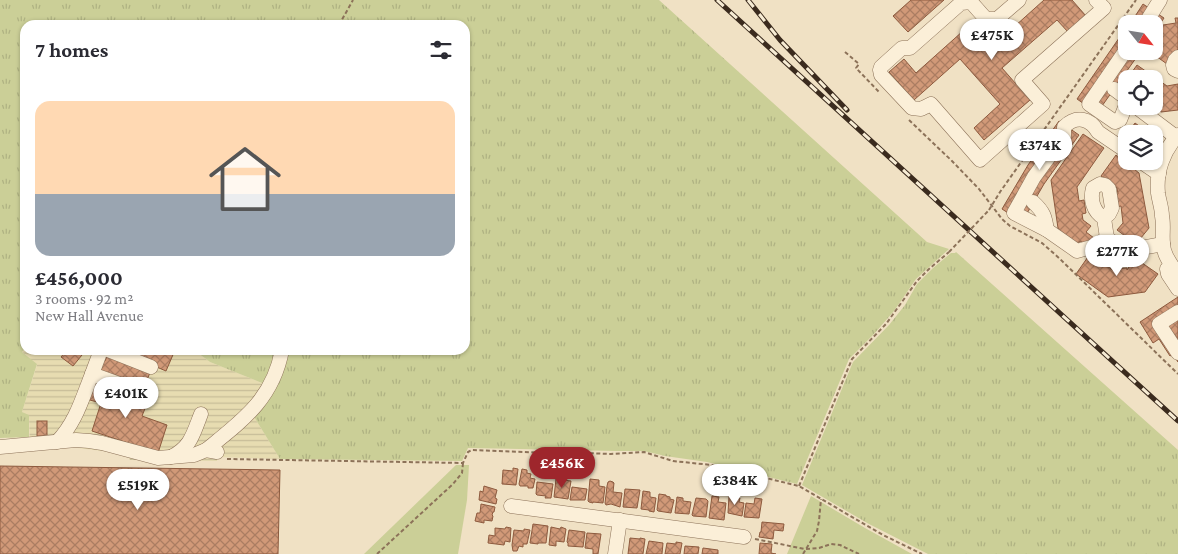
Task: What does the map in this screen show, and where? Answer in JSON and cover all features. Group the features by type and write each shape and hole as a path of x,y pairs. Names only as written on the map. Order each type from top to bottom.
{"street":[{"path":"1019,0 997,19 986,19 971,2 961,3 910,48 902,48 880,70 881,75 912,108 922,110 931,104 980,160 1043,104 1022,80 1104,8 1096,0"},
{"path":"1158,6 1165,0"},
{"path":"1178,57 1173,65 1174,69 1178,71"},
{"path":"1119,60 1089,104 1115,122 1120,120 1122,115"},
{"path":"1114,89 1118,92"},
{"path":"1147,115 1177,136 1165,154 1159,174 1158,195 1163,219 1164,252 1173,261 1178,275"},
{"path":"1098,132 1096,127 1085,120 1074,120 1065,125 1064,136 1034,177 1014,213 1047,230 1077,251 1095,246 1107,238"},
{"path":"1071,130 1074,126 1083,125 1092,131 1098,132 1118,146"},
{"path":"1153,170 1159,174"},
{"path":"1033,202 1041,209 1047,230"},
{"path":"1104,218 1107,238 1126,251 1163,244"},
{"path":"1173,261 1165,265 1168,274 1178,289"},
{"path":"1178,312 1159,324 1178,353"},
{"path":"57,442 67,432 75,418 99,355"},
{"path":"121,355 151,367"},
{"path":"0,446 76,440 123,448 158,458 217,454 238,422 259,402 269,388 276,373 281,355"},
{"path":"92,374 139,391"},
{"path":"170,457 179,453 189,443 201,414"},
{"path":"511,506 744,537"},
{"path":"615,554 620,520"}],"path":[{"path":"341,20 353,0"},
{"path":"799,486 852,359 886,324 928,269 949,252 989,210 1136,0"},
{"path":"377,554 453,484 462,473 463,464 468,452 472,450 611,454 644,452 673,461 712,465 799,486 922,554"},
{"path":"217,454 463,464"},
{"path":"803,554 817,531 821,499"},
{"path":"744,537 805,549 819,548 831,544 840,545 859,554"}],"shaded area":[{"path":"25,355 201,355 210,362 267,385 253,415 280,459 217,457 217,461 130,460 127,454 61,446 30,448 29,416 22,412 37,365"}],"green space":[{"path":"0,0 659,0 927,242 949,249 916,279 894,311 849,359 797,484 707,462 644,451 468,448 462,461 280,459 253,415 284,355 470,355 470,20 20,20 20,355 26,355 37,364 22,412 29,415 29,437 0,438"},
{"path":"956,252 1178,450 1178,554 928,554 869,524 802,485 853,362 889,325 905,305 917,284 951,253"},
{"path":"201,355 276,355 267,385 210,362"},
{"path":"456,465 469,465 467,500 458,554 364,554"},
{"path":"811,496 865,528 912,554 787,554"}],"building":[{"path":"911,0 944,0 908,32 893,16"},
{"path":"1044,0 1072,0 1086,16 1068,32 1057,20 1002,68 1030,100 984,140 974,128 1000,104 960,59 914,100 889,72 904,59 916,73 963,31 974,44 981,39 985,39 995,44"},
{"path":"1143,4 1160,15 1136,15"},
{"path":"1175,18 1178,18 1178,49 1167,64 1161,60 1163,60 1163,25 1176,23"},
{"path":"1118,40 1118,60 1135,60 1128,70 1118,70 1118,83 1097,113 1077,99"},
{"path":"1137,65 1144,70 1133,70"},
{"path":"1163,83 1167,86 1178,84 1178,110 1163,112"},
{"path":"1059,121 1079,135 1044,184 1022,222 1002,209 1028,165"},
{"path":"1083,134 1104,148 1077,187 1079,201 1084,200 1086,213 1082,214 1083,220 1091,226 1086,232 1094,238 1088,246 1080,241 1076,247 1059,235 1051,180"},
{"path":"1116,155 1118,157 1118,170 1135,170 1139,173 1149,228 1136,244 1117,230 1123,223 1121,206 1116,207 1115,195 1118,194 1117,188 1101,176"},
{"path":"1090,254 1114,271 1114,269 1127,268 1127,270 1135,258 1158,274 1145,292 1108,297 1076,274"},
{"path":"1178,297 1178,362 1173,354 1170,356 1159,339 1153,343 1140,322"},
{"path":"63,355 82,355 73,366 61,357"},
{"path":"108,355 116,355 151,370 143,390 95,370 100,359 105,361"},
{"path":"129,355 173,355 166,371"},
{"path":"93,383 148,401 142,416 167,425 158,453 92,431 101,403 86,399"},
{"path":"37,421 47,421 47,436 37,436"},
{"path":"0,466 280,470 278,554 0,554"},
{"path":"513,468 518,469 516,485 502,484 503,470 513,471"},
{"path":"522,469 527,470 527,473 531,474 530,478 535,479 533,488 520,486"},
{"path":"556,479 571,481 568,499 554,497"},
{"path":"590,479 599,480 599,486 605,487 603,503 588,501"},
{"path":"610,481 614,483 613,492 622,493 620,507 611,504 606,505 605,503 607,486"},
{"path":"537,482 553,484 551,498 545,498 546,496 536,494"},
{"path":"484,486 497,490 496,504 479,500 480,491 483,492"},
{"path":"572,487 587,489 585,500 570,500"},
{"path":"625,489 640,490 637,508 623,507"},
{"path":"643,491 650,492 650,497 656,498 654,512 641,509"},
{"path":"659,494 666,495 674,500 671,513 657,510"},
{"path":"712,496 719,497 718,502 726,503 724,520 709,518"},
{"path":"729,496 740,498 739,502 744,503 742,516 728,513"},
{"path":"677,497 683,498 683,501 691,502 689,514 675,513"},
{"path":"696,498 708,501 706,517 692,515"},
{"path":"755,498 762,499 759,518 744,517 746,503 754,504"},
{"path":"481,504 495,507 492,521 484,520 484,523 475,521 477,513 480,513"},
{"path":"762,522 784,524 783,531 774,530 773,539 759,537"},
{"path":"533,524 548,526 546,543 530,543"},
{"path":"506,527 511,528 510,542 505,541 504,545 488,543 489,535 495,536 495,528 505,529"},
{"path":"551,527 566,529 564,542 556,541 556,546 549,545"},
{"path":"524,529 530,530 527,544 523,544 523,547 519,546 517,551 513,551 514,530 524,531"},
{"path":"569,530 585,532 583,547 568,546"},
{"path":"587,533 601,534 598,554 593,554 593,549 585,548"},
{"path":"630,538 645,539 643,554 628,554"},
{"path":"649,541 663,543 662,554 646,554"},
{"path":"676,542 682,543 680,554 665,554 667,543 676,544"},
{"path":"760,543 772,544 771,553 776,554 759,554"},
{"path":"685,546 699,547 698,554 684,554"},
{"path":"703,548 718,550 718,554 702,554"}],"railway":[{"path":"717,0 1178,421"},
{"path":"748,0 780,40 847,110"}]}
